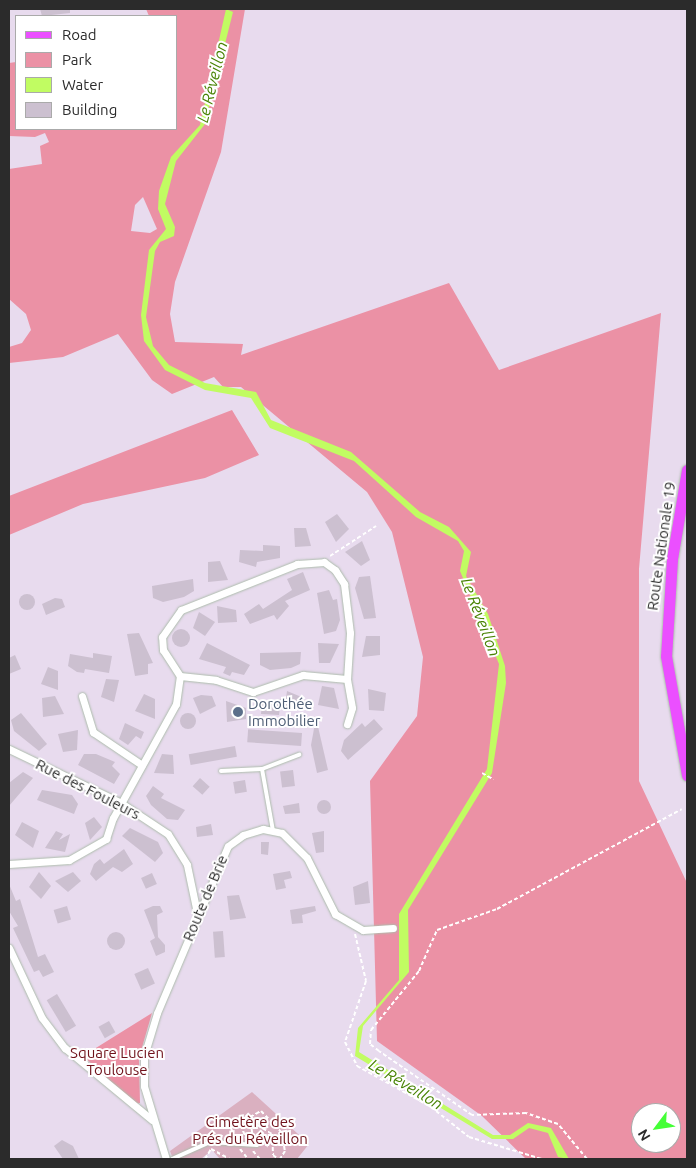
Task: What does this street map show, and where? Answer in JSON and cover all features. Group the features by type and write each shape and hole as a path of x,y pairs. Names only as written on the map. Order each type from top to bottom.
{"main road":[{"name":"Route Nationale 19","path":"687,470 672,559 666,656 687,775"}],"street":[{"path":"9,864 69,860 91,851 106,839 121,803 167,726 180,676 163,650 162,637 181,610 297,564 324,562 344,584 350,633 347,679 352,708 347,724"},
{"path":"180,676 216,680 252,692 303,675 347,679"},
{"path":"82,696 93,732 142,765"},
{"name":"Rue des Fouleurs","path":"9,749 121,803 179,846 198,914"},
{"path":"273,831 295,842 335,914 351,925 363,930 393,928"},
{"name":"Route de Brie","path":"166,1159 144,1086 144,1056 198,914 228,846 243,835 273,831"},
{"path":"9,948 42,1018 65,1048 153,1121"}],"lane":[{"path":"221,771 262,769 299,755"},
{"path":"262,769 273,831"},
{"path":"172,1159 210,1142 251,1148 257,1145"}],"path":[{"path":"324,562 338,547 376,526"},
{"path":"482,773 493,778"},
{"path":"587,1159 558,1124 526,1112 472,1115 370,1044 371,1030 419,972 437,930 497,910 682,809"},
{"path":"351,925 366,981 345,1042 357,1066 431,1107 469,1137 542,1159"},
{"path":"257,1145 249,1122 261,1111 282,1133 285,1151 279,1159 273,1155 272,1134 257,1125 258,1119"},
{"path":"228,1121 238,1119 251,1148 260,1159"},
{"path":"205,1159 211,1150 223,1154 230,1159"},
{"path":"223,1154 225,1159"}],"green space":[{"path":"146,9 245,9 221,152 175,282 170,314 175,342 243,344 241,355 449,283 499,370 661,313 639,569 639,781 687,883 687,1159 526,1159 482,1116 377,1041 370,781 417,716 423,657 392,532 367,492 241,387 223,387 214,377 172,394 152,380 118,334 63,357 9,363 9,347 22,343 31,330 26,314 9,299 9,169 42,164 40,146 49,142 45,133 35,137 9,136 9,63 15,62 15,130 178,130 178,15 149,15","holes":["143,197 157,229 150,233 131,231 135,205"]},
{"path":"232,410 259,455 205,478 83,504 9,535 9,496"},
{"name":"Square Lucien Toulouse","path":"152,1013 139,1058 140,1103 135,1104 83,1056"},
{"name":"Cimetère des Prés du Réveillon","path":"252,1092 309,1144 297,1159 220,1159 212,1150 201,1159 173,1159 170,1151"}],"water":[{"name":"Le Réveillon","path":"226,9 233,12 205,124 176,161 165,204 175,227 174,236 160,242 155,251 146,317 153,346 169,365 205,383 256,392 271,420 351,452 420,512 449,527 471,552 466,576 488,614 505,666 506,683 492,773 408,910 409,972 363,1026 359,1052 493,1135 510,1135 528,1123 551,1128 569,1159 558,1157 548,1133 529,1128 513,1139 492,1139 355,1056 358,1028 399,980 399,914 487,769 499,664 460,571 464,551 458,541 416,517 354,461 270,428 251,398 205,390 165,370 144,341 141,315 149,250 166,229 158,209 159,191 171,157 200,125"}],"building":[{"path":"40,9 70,9 70,13 42,15"},
{"path":"337,514 349,529 336,542 325,522"},
{"path":"294,528 306,528 311,546 295,547"},
{"path":"362,541 370,560 361,566 345,552"},
{"path":"263,545 280,546 280,558 257,562 256,567 239,562 240,550 263,551"},
{"path":"220,561 228,580 208,582 208,562"},
{"path":"303,572 310,590 285,601 289,606 277,620 274,615 250,624 244,614 259,604 263,609 292,590 287,579"},
{"path":"370,576 376,618 364,619 355,588 359,577"},
{"path":"193,579 194,591 184,597 163,602 153,598 152,586"},
{"path":"329,590 333,600 337,599 340,620 336,631 324,634 317,593"},
{"path":"24,594 30,594 35,599 33,608 24,610 19,605 19,599"},
{"path":"55,598 62,599 65,607 46,615 42,604"},
{"path":"217,606 236,610 237,622 218,623"},
{"path":"199,612 215,622 205,636 193,628"},
{"path":"181,629 187,632 190,638 187,644 181,647 175,644 172,638 175,632"},
{"path":"139,633 153,663 148,664 148,674 135,676 127,634"},
{"path":"366,636 380,636 380,655 362,657"},
{"path":"207,643 250,665 244,675 232,672 230,676 223,673 226,667 199,659"},
{"path":"318,643 339,644 330,663 319,663"},
{"path":"301,652 300,664 291,668 270,670 260,665 260,653"},
{"path":"93,653 112,656 109,673 85,669 84,673 77,672 68,666 70,654 93,658"},
{"path":"15,655 21,669 9,674 9,658"},
{"path":"48,667 58,671 58,690 41,684"},
{"path":"106,679 119,680 114,702 101,697"},
{"path":"322,686 334,688 339,709 318,705"},
{"path":"368,689 386,693 384,711 369,710"},
{"path":"287,691 304,698 303,710 280,708 279,715 261,714 262,702 286,698"},
{"path":"144,694 155,699 155,719 135,711"},
{"path":"201,695 212,696 216,706 200,714 193,698"},
{"path":"55,696 64,714 43,717 42,698"},
{"path":"226,701 246,708 246,719 227,722"},
{"path":"21,713 47,744 39,751 14,731 11,720"},
{"path":"185,713 191,713 196,718 194,727 185,729 180,724 180,718"},
{"path":"316,718 328,770 317,773 311,745"},
{"path":"374,719 383,729 348,760 341,751 344,740 362,723 365,727"},
{"path":"125,723 144,732 141,739 136,736 128,745 119,739"},
{"path":"248,729 302,733 301,746 247,742"},
{"path":"78,730 77,750 63,752 58,734"},
{"path":"235,746 237,757 191,765 189,754"},
{"path":"84,754 96,754 115,762 112,766 120,774 114,784 78,765"},
{"path":"162,754 173,755 174,774 154,773"},
{"path":"293,770 295,786 282,787 280,772"},
{"path":"23,772 33,778 9,806 9,783"},
{"path":"200,778 210,787 202,795 193,786"},
{"path":"245,780 247,792 235,794 233,782"},
{"path":"153,786 164,794 161,798 185,810 178,820 167,819 151,805 146,796"},
{"path":"42,790 72,795 78,804 74,814 37,800"},
{"path":"321,800 327,800 331,807 327,814 321,814 317,810 317,804"},
{"path":"299,803 300,813 285,814 283,806"},
{"path":"94,817 102,827 90,840 85,823"},
{"path":"22,822 39,831 33,848 15,835"},
{"path":"211,824 213,835 197,837 196,827"},
{"path":"130,828 158,842 163,853 155,862 122,836"},
{"path":"56,831 63,834 59,840 70,834 65,852 45,848"},
{"path":"324,831 324,852 316,853 312,833"},
{"path":"261,842 269,842 268,855 261,854"},
{"path":"124,849 133,864 122,872 113,867 96,881 90,874 94,864 100,859 104,864"},
{"path":"290,871 292,878 284,880 286,888 276,890 273,874"},
{"path":"39,872 51,886 41,899 29,887"},
{"path":"73,872 81,881 68,892 55,881"},
{"path":"152,873 157,884 146,889 141,878"},
{"path":"368,881 370,903 355,905 353,887"},
{"path":"9,884 16,901 20,899 38,957 45,954 54,972 43,977 39,970 34,972 13,928 18,926 9,911"},
{"path":"239,895 246,918 230,920 227,896"},
{"path":"67,906 71,919 58,923 54,910"},
{"path":"153,906 160,906 163,912 157,915 158,937 165,945 165,952 156,956 150,941 155,938 144,910"},
{"path":"315,906 316,911 302,915 303,923 292,924 290,910"},
{"path":"223,931 225,957 215,958 213,932"},
{"path":"116,932 122,935 125,941 122,947 116,950 110,947 107,941 110,935"},
{"path":"148,968 155,984 141,990 134,974"},
{"path":"57,994 76,1026 66,1032 47,1000"},
{"path":"109,1021 115,1032 105,1038 99,1027"},
{"path":"62,1140 73,1146 79,1159 63,1159 54,1146"}],"place":[{"name":"Dorothée Immobilier","path":"238,712"}]}
